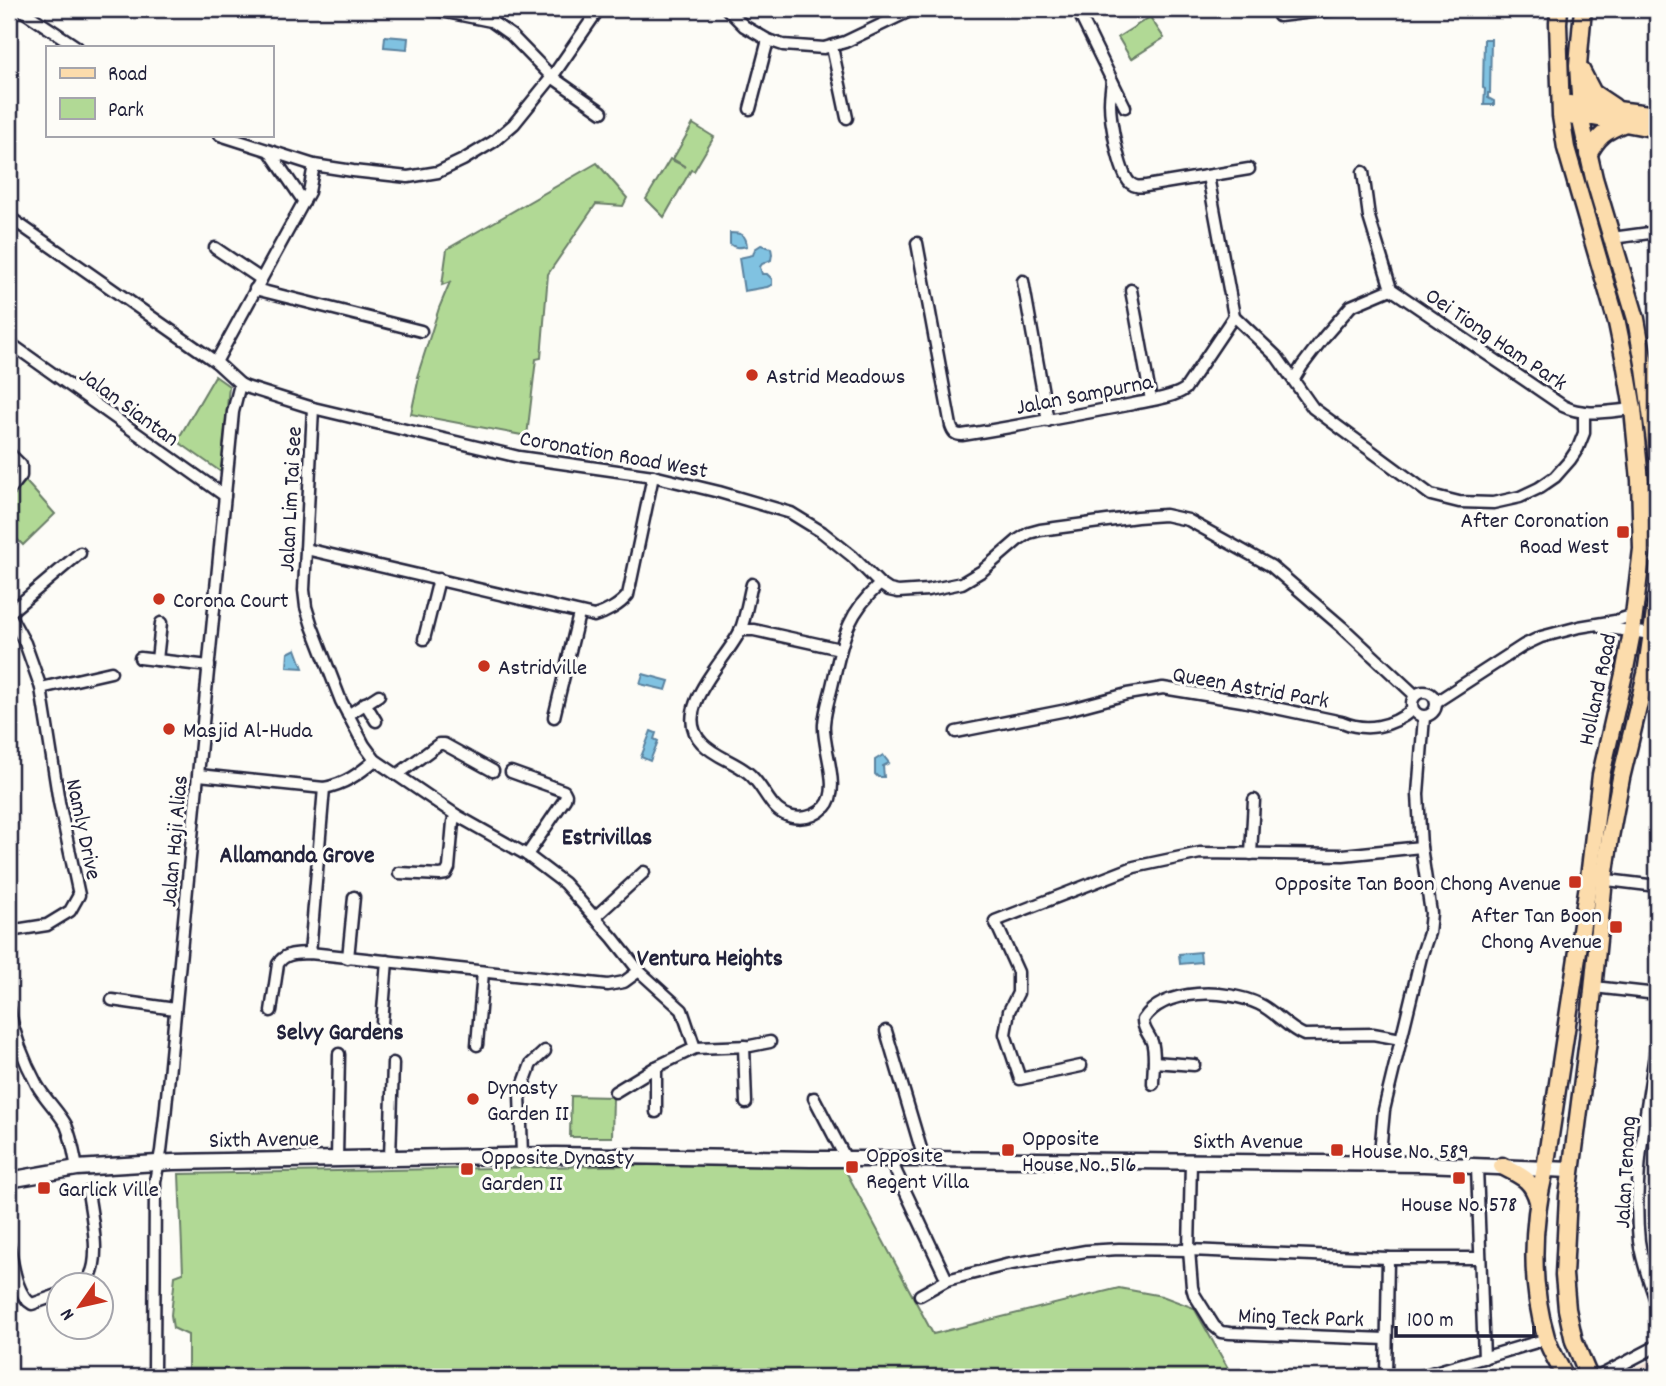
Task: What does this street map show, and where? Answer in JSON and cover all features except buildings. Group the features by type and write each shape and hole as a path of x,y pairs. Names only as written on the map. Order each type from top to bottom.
{"main road":[{"name":"Holland Road","path":"1559,9 1560,110 1566,148 1617,323 1633,409 1640,480 1642,549 1632,632 1601,775 1594,987 1565,1227 1564,1275 1567,1309 1574,1340 1589,1377"},
{"path":"1583,9 1578,65 1588,155 1636,319 1657,456"},
{"path":"1578,65 1594,93 1616,109"},
{"path":"1560,110 1616,109 1657,115"},
{"path":"1581,111 1657,129"},
{"path":"1588,155 1602,134 1625,123"},
{"name":"Holland Road","path":"1565,1377 1547,1339 1534,1276 1535,1220 1596,879 1653,663 1652,634 1657,599"},
{"name":"Sixth Avenue","path":"9,1180 77,1168 159,1162 522,1155 1379,1164 1571,1170"},
{"path":"1502,1166 1526,1178 1538,1201"}],"street":[{"path":"20,9 76,46"},
{"path":"431,9 491,21 510,35 552,76 602,112"},
{"path":"223,136 314,165 408,177 438,172 493,142 514,124 599,9"},
{"path":"727,9 744,26 768,40 802,48 832,47 914,9"},
{"path":"1077,9 1125,107"},
{"path":"1279,16 1338,9"},
{"path":"750,109 768,40"},
{"path":"832,47 847,118"},
{"path":"1112,82 1110,104 1114,133 1121,167 1132,184 1139,187 1249,169"},
{"path":"270,152 304,202"},
{"path":"216,362 309,192 314,165"},
{"name":"Oei Tiong Ham Park","path":"1363,172 1369,217 1391,289 1572,411 1584,413 1633,409"},
{"path":"1208,176 1234,316"},
{"name":"Coronation Road West","path":"9,217 216,362 240,384 313,408 519,457 653,476 791,513 822,531 880,584"},
{"path":"1612,238 1657,232"},
{"name":"Jalan Sampurna","path":"917,243 951,426 954,433 962,435 1048,421 1179,393 1185,389 1234,316"},
{"path":"215,247 261,279"},
{"path":"1023,281 1048,421"},
{"path":"255,289 421,331"},
{"name":"Oei Tiong Ham Park","path":"1294,379 1350,306 1391,289"},
{"path":"1131,290 1151,400"},
{"name":"Oei Tiong Ham Park","path":"1234,316 1277,357 1322,416 1431,495 1459,502 1493,503 1520,498 1539,488 1555,477 1578,448 1584,433 1584,413"},
{"name":"Jalan Siantan","path":"14,346 225,496"},
{"name":"Jalan Haji Alias","path":"154,1377 155,1181 165,1117 233,412 240,384"},
{"name":"Jalan Lim Tai See","path":"313,408 304,590 306,607 348,715 364,745 375,761 456,815 527,855 565,883 614,938 639,971 682,1010 695,1048"},
{"path":"9,453 21,465 21,476 9,491"},
{"path":"306,549 579,614 598,615 623,601 628,595 653,476"},
{"path":"752,584 740,630 696,700 692,717 694,729 702,744 747,772 774,806 790,817 806,818 823,809 830,801 832,784 824,727 840,649 849,622 866,597 880,584 898,592 962,583 982,571 1029,533 1137,517 1165,515 1188,520 1272,566 1415,695"},
{"name":"Namly Drive","path":"9,931 47,925 70,911 79,895 59,802 41,688 26,643 9,613 80,553"},
{"path":"424,639 439,579"},
{"path":"554,717 579,614"},
{"path":"1436,702 1524,645 1541,637 1634,615"},
{"path":"157,660 161,623"},
{"path":"1594,626 1652,634"},
{"path":"740,630 754,630 840,649"},
{"path":"140,658 209,666"},
{"path":"41,688 111,672"},
{"name":"Queen Astrid Park","path":"956,732 1163,688 1242,701 1342,722 1354,727 1384,726 1412,710"},
{"path":"1422,692 1432,695 1436,702 1433,713 1424,717 1416,715 1411,702 1415,695 1422,692"},
{"path":"348,715 379,695"},
{"path":"365,704 376,721"},
{"path":"1379,1164 1384,1110 1429,933 1431,913 1421,847 1418,793 1424,717"},
{"path":"397,775 439,744 493,771"},
{"path":"198,775 324,788 351,779 375,761"},
{"path":"511,772 566,794 527,855"},
{"path":"310,953 324,788"},
{"path":"1251,854 1254,800"},
{"path":"399,873 446,874 449,869 456,815"},
{"path":"1081,1066 1020,1079 1005,1034 1009,1011 1018,993 1018,972 995,921 1134,867 1200,853 1343,855 1421,847"},
{"path":"595,917 644,872"},
{"path":"1596,879 1657,886"},
{"path":"348,958 354,897"},
{"path":"271,1011 278,964 281,958 293,954 310,953 608,985 624,982 639,971"},
{"path":"382,1023 387,961"},
{"path":"477,1045 483,972"},
{"path":"1594,987 1657,994"},
{"path":"1153,1084 1152,1042 1143,1020 1154,1008 1178,996 1235,995 1261,1005 1296,1032 1304,1035 1373,1034 1401,1039"},
{"path":"112,1000 175,1009"},
{"path":"9,1008 12,1026 23,1055 38,1086 64,1122 71,1138 77,1168"},
{"path":"886,1031 924,1158"},
{"name":"Jalan Tenang","path":"1657,1041 1643,1133 1637,1206 1646,1273 1657,1304"},
{"path":"615,1092 656,1067 695,1048 770,1042"},
{"path":"744,1046 747,1103"},
{"path":"522,1155 520,1094 531,1064 545,1051"},
{"path":"337,1159 339,1054"},
{"path":"1154,1062 1194,1065"},
{"path":"390,1158 393,1063"},
{"path":"656,1067 656,1112"},
{"path":"814,1098 846,1159"},
{"path":"890,1159 947,1280"},
{"name":"Ming Teck Park","path":"1191,1162 1189,1250 1194,1294 1210,1321 1221,1332 1386,1339"},
{"path":"1476,1167 1484,1358"},
{"path":"88,1192 95,1242 92,1270"},
{"path":"9,1246 24,1300 32,1304 46,1299"},
{"path":"920,1295 947,1280 1006,1265 1086,1251 1189,1250 1388,1258 1479,1258"},
{"name":"Ming Teck Park","path":"1386,1377 1388,1258"},
{"path":"1418,1377 1547,1339"},
{"path":"1598,1377 1657,1346"}],"shaded area":[{"path":"1657,1357 1657,1377 1615,1377"}],"green space":[{"path":"1150,17 1164,38 1131,59 1118,37"},
{"path":"693,124 714,137 664,217 646,199 670,159 686,167 673,159"},
{"path":"597,163 627,198 623,206 596,204 548,274 541,358 536,359 527,436 411,414 417,377 450,282 442,285 447,249"},
{"path":"215,376 229,386 221,472 177,441"},
{"path":"21,476 55,514 23,545 9,531 9,491"},
{"path":"571,1096 613,1097 612,1137 570,1137"},
{"path":"841,1162 933,1334 1119,1288 1162,1296 1194,1308 1233,1377 188,1377 188,1335 173,1328 171,1315 175,1276 183,1273 179,1174"}],"water":[{"path":"385,36 408,38 407,49 384,47"},
{"path":"1484,39 1491,39 1488,98 1494,101 1494,105 1484,105"},
{"path":"730,233 742,235 747,246 732,246"},
{"path":"761,245 771,248 771,260 760,267 762,274 767,274 772,279 772,285 744,291 739,258 753,255 755,249"},
{"path":"296,649 303,668 287,667 288,653"},
{"path":"643,674 669,681 666,690 640,684"},
{"path":"651,731 656,733 654,739 658,741 650,761 641,757"},
{"path":"883,755 889,763 883,766 884,777 878,777 875,774 875,760"},
{"path":"1200,952 1201,962 1180,964 1179,954"}],"place":[{"name":"Astrid Meadows","path":"752,375"},
{"name":"After Coronation Road West","path":"1623,532"},
{"name":"Corona Court","path":"159,599"},
{"name":"Astridville","path":"484,666"},
{"name":"Masjid Al-Huda","path":"169,729"},
{"name":"Opposite Tan Boon Chong Avenue","path":"1575,882"},
{"name":"After Tan Boon Chong Avenue","path":"1616,927"},
{"name":"Dynasty Garden II","path":"473,1099"},
{"name":"Opposite House No. 516","path":"1008,1150"},
{"name":"House No. 589","path":"1337,1150"},
{"name":"Opposite Regent Villa","path":"852,1167"},
{"name":"Opposite Dynasty Garden II","path":"467,1169"},
{"name":"House No. 578","path":"1459,1178"},
{"name":"Garlick Ville","path":"44,1188"}],"district":[{"name":"Estrivillas","path":"607,836"},
{"name":"Allamanda Grove","path":"297,854"},
{"name":"Ventura Heights","path":"710,957"},
{"name":"Selvy Gardens","path":"340,1031"}]}
